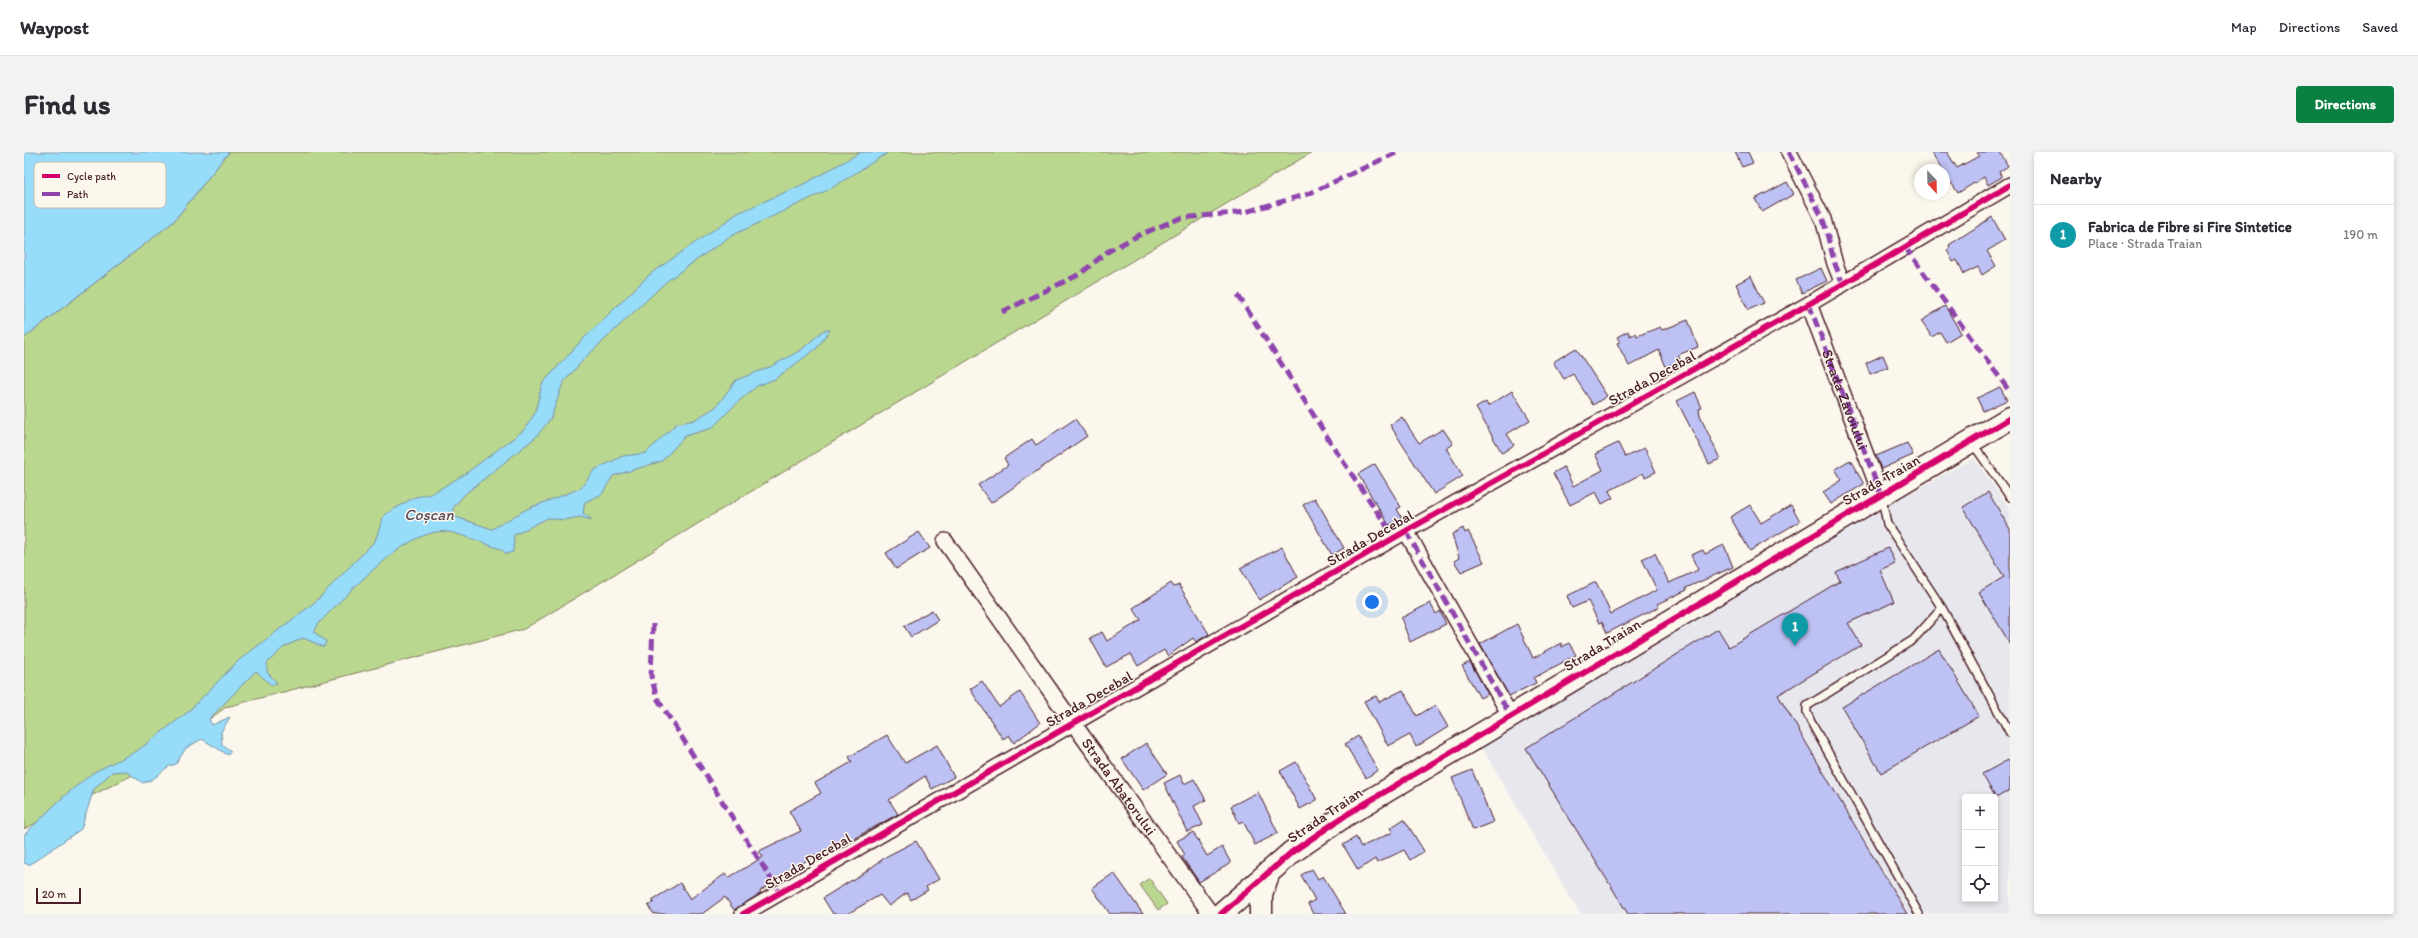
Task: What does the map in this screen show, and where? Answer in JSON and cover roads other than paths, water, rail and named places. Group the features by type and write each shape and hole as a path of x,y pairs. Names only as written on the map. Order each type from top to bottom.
{"main road":[{"name":"Strada Traian","path":"1221,914 1305,843 1340,819 2010,418"},
{"path":"1261,914 1261,894 1269,872"}],"street":[{"path":"1789,152 1823,219 1835,264 1843,284"},
{"name":"Strada Decebal","path":"743,914 1406,531 1809,304 2010,185"},
{"name":"Strada Zăvoiului","path":"1809,304 1881,495"},
{"path":"1406,531 1510,716"},
{"name":"Strada Abatorului","path":"945,541 1072,723 1211,914"}],"lane":[{"path":"1972,442 2010,497"},
{"path":"1881,495 1888,524 1942,608 2010,733"},
{"path":"1919,914 1806,713 1807,706 1913,640 1942,608"}],"water":[{"path":"24,152 229,152 173,222 24,338"},
{"name":"Coșcan","path":"861,152 889,152 830,189 729,237 667,281 585,358 563,383 551,418 536,437 464,495 453,508 453,516 492,529 527,509 581,488 594,470 623,456 646,453 676,424 694,420 716,407 736,380 770,367 801,350 824,330 830,330 816,349 775,379 757,386 740,400 712,428 685,436 662,461 613,476 602,494 585,502 583,513 592,520 580,517 564,520 548,518 514,535 513,552 506,554 501,549 448,532 432,533 415,540 397,551 361,581 319,623 314,632 326,641 324,647 303,638 284,647 267,663 267,672 277,683 271,685 256,671 209,719 212,725 230,717 221,732 222,745 231,751 228,755 202,739 186,748 176,764 167,768 149,781 143,783 125,771 112,772 94,789 81,829 29,865 24,863 24,835 63,797 94,772 137,751 188,712 238,661 315,602 375,541 384,515 415,497 431,494 465,474 524,430 535,413 542,384 581,341 650,274 738,213 806,183"}],"place":[{"name":"Fabrica de Fibre si Fire Sintetice","path":"1795,646"}]}
